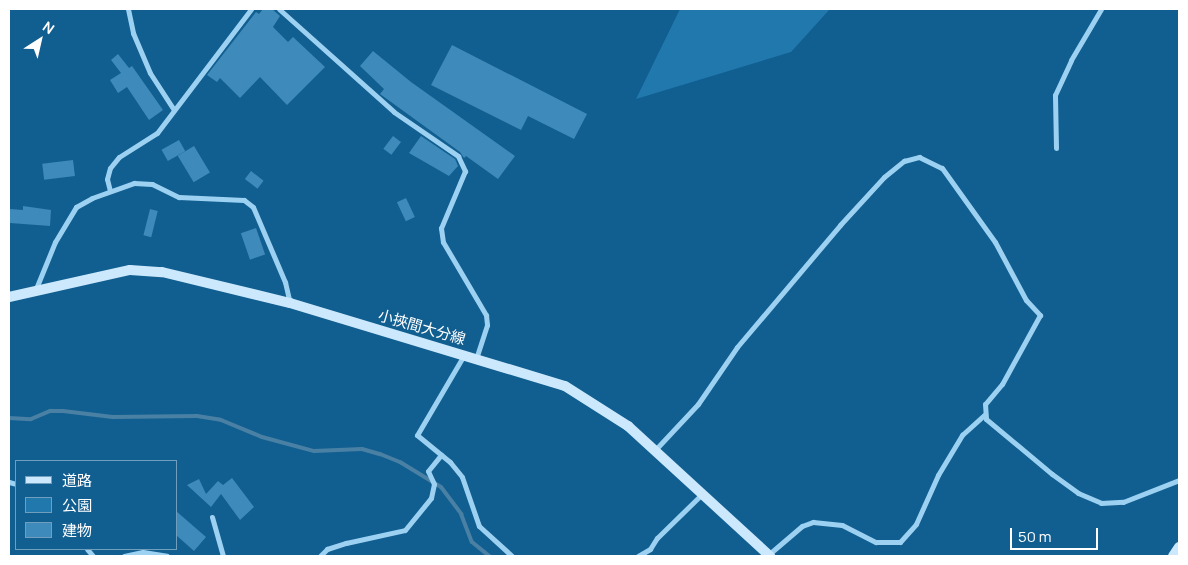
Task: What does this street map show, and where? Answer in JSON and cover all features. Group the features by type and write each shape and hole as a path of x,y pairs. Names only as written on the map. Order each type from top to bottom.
{"main road":[{"name":"小挾間大分線","path":"9,297 130,270 162,272 290,304 565,386 628,426 767,555"},
{"path":"1172,556 1179,547"}],"street":[{"path":"128,9 133,34 150,73 174,110"},
{"path":"110,191 107,179 110,168 119,157 157,133 251,9"},
{"path":"279,9 394,112 458,156 465,171 441,228 443,242 486,315 487,325 476,358"},
{"path":"1056,148 1055,95 1071,60 1101,9"},
{"path":"655,450 698,404 737,346 778,296 884,176 904,161 919,157 942,168 995,242 1026,300 1040,315 1002,384 985,404 984,415 962,435 938,475 916,524 900,542 876,542 842,525 813,522 802,526 767,555"},
{"path":"35,291 55,242 76,207 110,191 134,183 152,184 179,197 244,200 258,216 285,282 290,304"},
{"path":"464,355 445,392 418,429 417,435 462,476 479,526 512,556"},
{"path":"984,415 1052,474 1078,492 1102,503 1123,502 1179,480"},
{"path":"320,556 328,549 346,543 405,530 431,498 434,484 428,471 441,455"},
{"path":"638,556 650,549 702,493"},
{"path":"212,517 223,556"},
{"path":"124,556 144,552 167,556"}],"green space":[{"path":"680,9 830,9 791,52 636,99"}],"building":[{"path":"263,9 272,9 280,16 273,27 288,42 293,37 325,67 287,105 260,77 240,98 220,78 217,82 207,75 256,12 259,14"},
{"path":"452,45 587,114 574,139 528,116 521,130 431,85"},
{"path":"373,51 411,82 515,156 498,179 466,156 464,158 460,152 380,94 384,89 360,66"},
{"path":"118,54 129,68 132,66 163,110 149,120 127,87 118,93 110,80 121,73 111,60"},
{"path":"393,136 401,142 391,155 383,149"},
{"path":"421,136 455,159 458,166 449,176 409,153"},
{"path":"179,140 185,151 168,161 162,150"},
{"path":"194,146 210,173 194,182 178,156"},
{"path":"73,160 75,176 44,180 42,164"},
{"path":"251,171 264,181 257,189 245,179"},
{"path":"406,198 415,217 406,221 397,202"},
{"path":"23,206 51,210 50,226 10,223 10,209 23,210"},
{"path":"150,209 158,211 151,237 143,235"},
{"path":"256,228 265,254 250,260 241,233"},
{"path":"232,478 254,507 240,520 221,494 211,507 187,485 199,479 206,494 218,481 223,485"},
{"path":"178,513 206,537 194,551 178,537"}],"waterway":[{"path":"9,418 31,419 50,411 113,417 197,416 221,420 262,437 314,451 362,449 380,454 400,462 441,487 461,514 472,542 489,556"}]}
